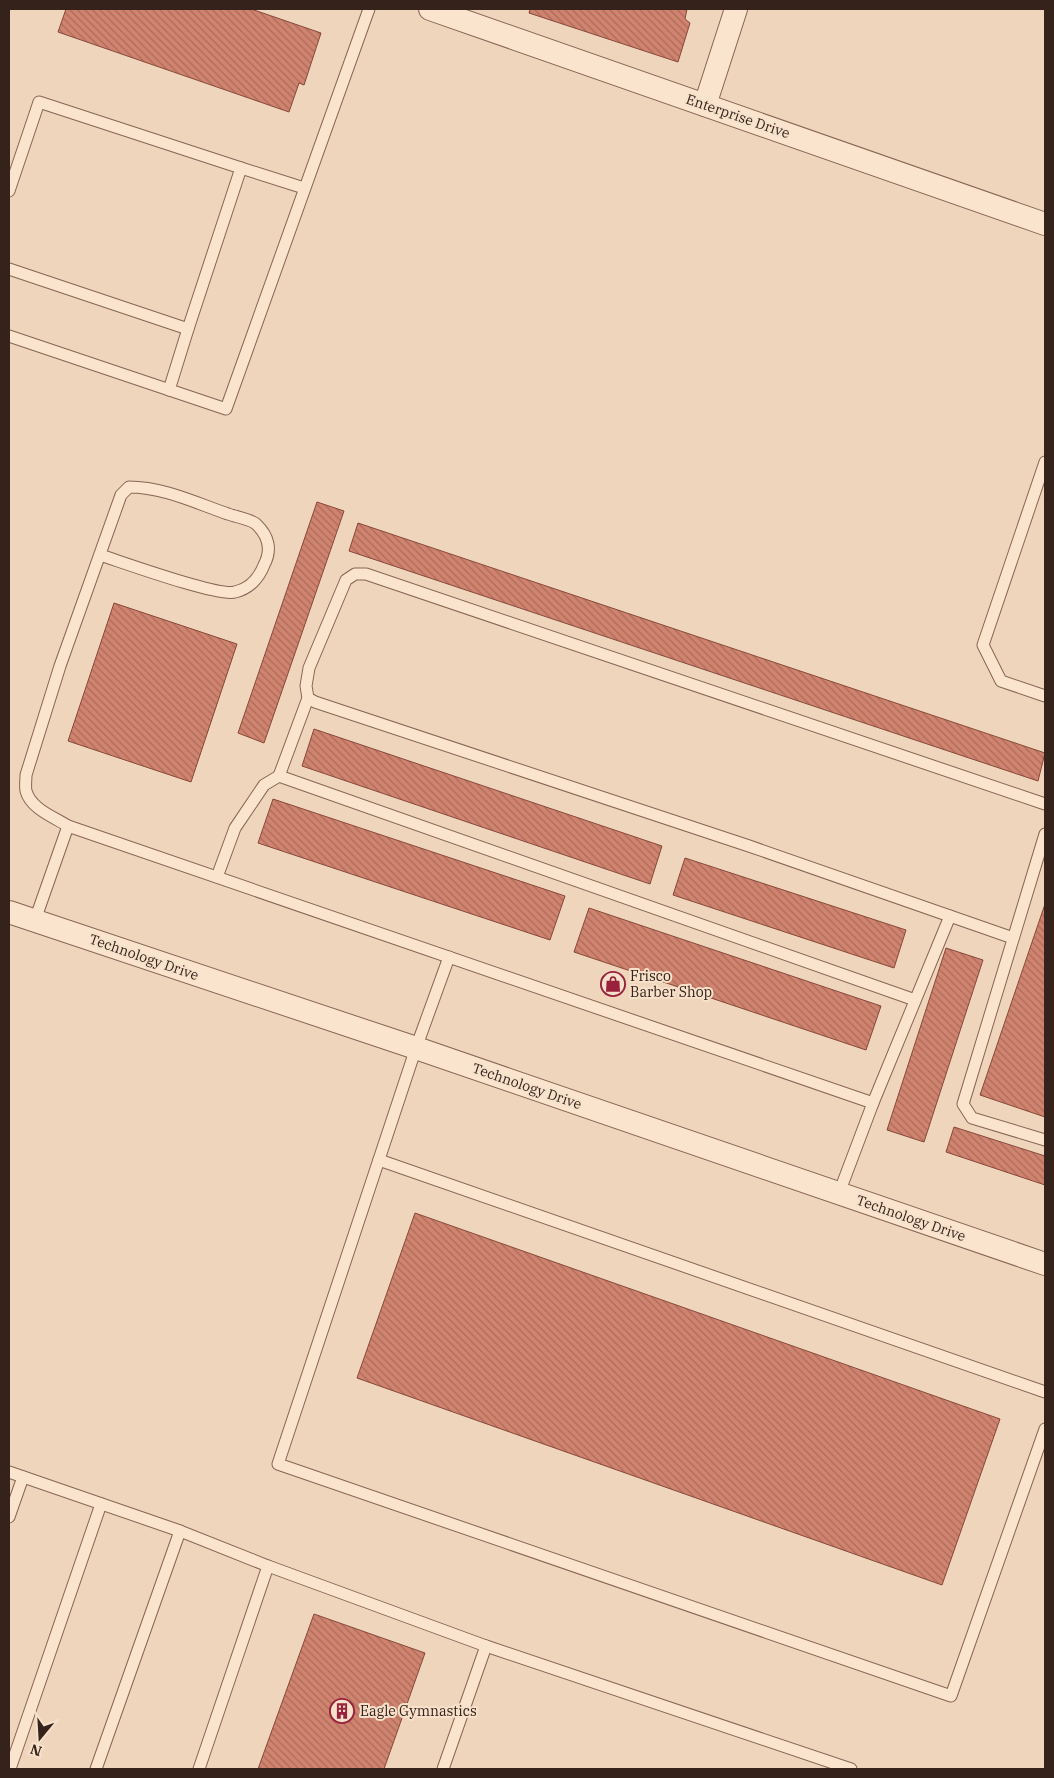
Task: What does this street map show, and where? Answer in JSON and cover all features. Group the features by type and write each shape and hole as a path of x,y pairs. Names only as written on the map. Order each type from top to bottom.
{"street":[{"name":"Enterprise Drive","path":"430,9 1045,224"},
{"path":"704,105 736,9"},
{"name":"Technology Drive","path":"9,912 416,1048 1045,1264"}],"lane":[{"path":"9,336 226,409 369,9"},
{"path":"9,191 38,102 304,188"},
{"path":"169,390 241,168"},
{"path":"9,269 188,329"},
{"path":"1045,462 984,645 1001,681 1045,696"},
{"path":"100,555 189,583 234,593 251,584 259,576 266,562 270,546 266,537 255,523 167,493 140,487 129,487 121,495 60,666 26,775 25,789 37,807 68,826 873,1103"},
{"path":"217,877 235,828 264,785 279,776 308,698 306,686 309,668 346,580 355,574 366,574 1045,804"},
{"path":"308,698 315,702 749,846 1013,938"},
{"path":"279,776 916,1000"},
{"path":"34,920 68,826"},
{"path":"1045,834 963,1104 972,1118 1045,1140"},
{"path":"839,1193 873,1103 950,916"},
{"path":"449,957 378,1160 278,1464 951,1696 1045,1428"},
{"path":"378,1160 1045,1392"},
{"path":"9,1472 180,1531 268,1566 486,1646 851,1769"},
{"path":"9,1517 23,1477"},
{"path":"10,1769 101,1504"},
{"path":"96,1769 180,1531"},
{"path":"198,1769 268,1566"},
{"path":"443,1769 486,1646"}],"building":[{"path":"66,9 251,9 321,33 304,85 299,83 289,112 58,32"},
{"path":"530,9 687,9 685,19 690,23 678,62 529,13"},
{"path":"317,502 344,511 264,743 238,733"},
{"path":"358,523 1045,753 1038,781 349,551"},
{"path":"114,603 237,644 191,782 68,741"},
{"path":"314,729 662,846 650,884 302,766"},
{"path":"273,799 565,896 550,940 258,843"},
{"path":"685,858 906,930 894,968 673,895"},
{"path":"1045,904 1045,1117 980,1095"},
{"path":"589,908 881,1006 866,1050 574,952"},
{"path":"946,948 983,960 924,1142 887,1130"},
{"path":"954,1127 1045,1156 1045,1185 946,1152"},
{"path":"415,1213 1000,1419 942,1585 357,1378"},
{"name":"Eagle Gymnastics","path":"314,1614 425,1653 384,1769 258,1769"}],"place":[{"name":"Frisco Barber Shop","path":"613,984"},
{"name":"Eagle Gymnastics","path":"342,1711"}]}
